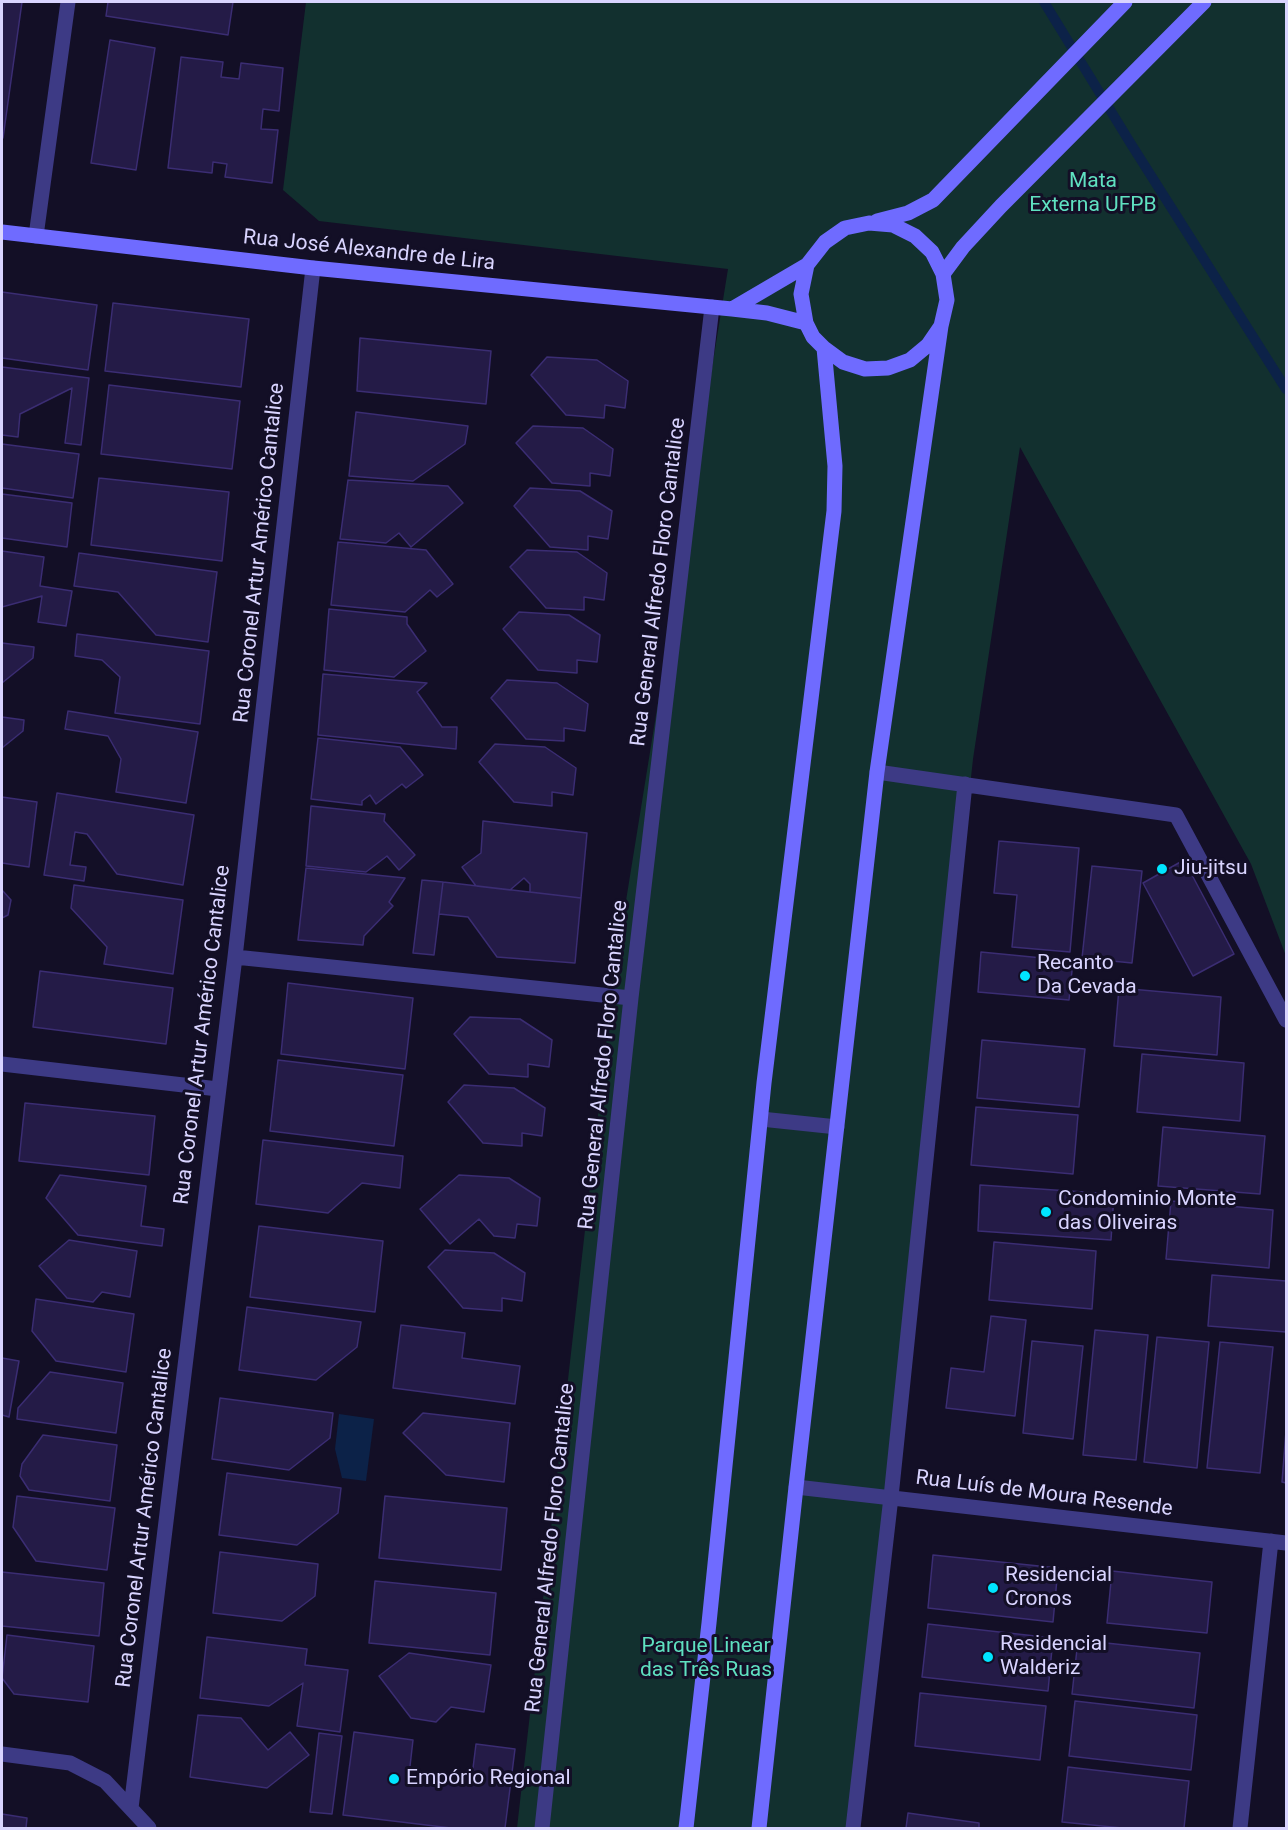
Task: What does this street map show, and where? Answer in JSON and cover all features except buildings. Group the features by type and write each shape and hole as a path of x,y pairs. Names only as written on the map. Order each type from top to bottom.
{"main road":[{"path":"732,309 807,265 825,242 845,228 908,213 933,200 1125,2"},
{"path":"944,274 963,247 1000,206 1204,2"},
{"path":"759,1828 877,772 941,326 947,300 944,274 932,252 915,236 893,225 869,223"},
{"name":"Rua José Alexandre de Lira","path":"2,231 313,268 767,313 806,323"},
{"path":"807,265 801,294 806,323 813,337 843,362 865,369 888,368 910,360 928,345 941,326"},
{"path":"686,1828 760,1119 834,511 835,466 824,348"}],"street":[{"path":"36,236 68,2"},
{"name":"Rua Coronel Artur Américo Cantalice","path":"131,1808 235,957 313,268"},
{"name":"Rua General Alfredo Floro Cantalice","path":"542,1828 631,998 712,307"},
{"path":"877,772 1176,815 1287,1020"},
{"path":"853,1828 891,1497 965,784"},
{"path":"235,957 631,998"},
{"path":"2,1064 218,1089"},
{"path":"760,1119 837,1127"},
{"name":"Rua Luís de Moura Resende","path":"796,1487 1279,1542"},
{"path":"1240,1828 1279,1542"},
{"path":"2,1754 70,1763 105,1781 149,1828"}],"green space":[{"path":"306,2 1286,2 1286,956 1251,864 1020,447 973,759 857,1828 517,1828 614,975 728,269 319,221 283,190"}],"water":[{"path":"339,1414 374,1419 366,1481 342,1478 335,1449"}],"waterway":[{"path":"1044,2 1286,389"}],"place":[{"name":"Jiu-jitsu","path":"1162,869"},
{"name":"Recanto Da Cevada","path":"1025,976"},
{"name":"Condominio Monte das Oliveiras","path":"1046,1212"},
{"name":"Residencial Cronos","path":"993,1588"},
{"name":"Residencial Walderiz","path":"988,1657"},
{"name":"Empório Regional","path":"394,1779"}],"park label":[{"name":"Mata Externa UFPB","path":"1093,194"},
{"name":"Parque Linear das Três Ruas","path":"706,1659"}]}
